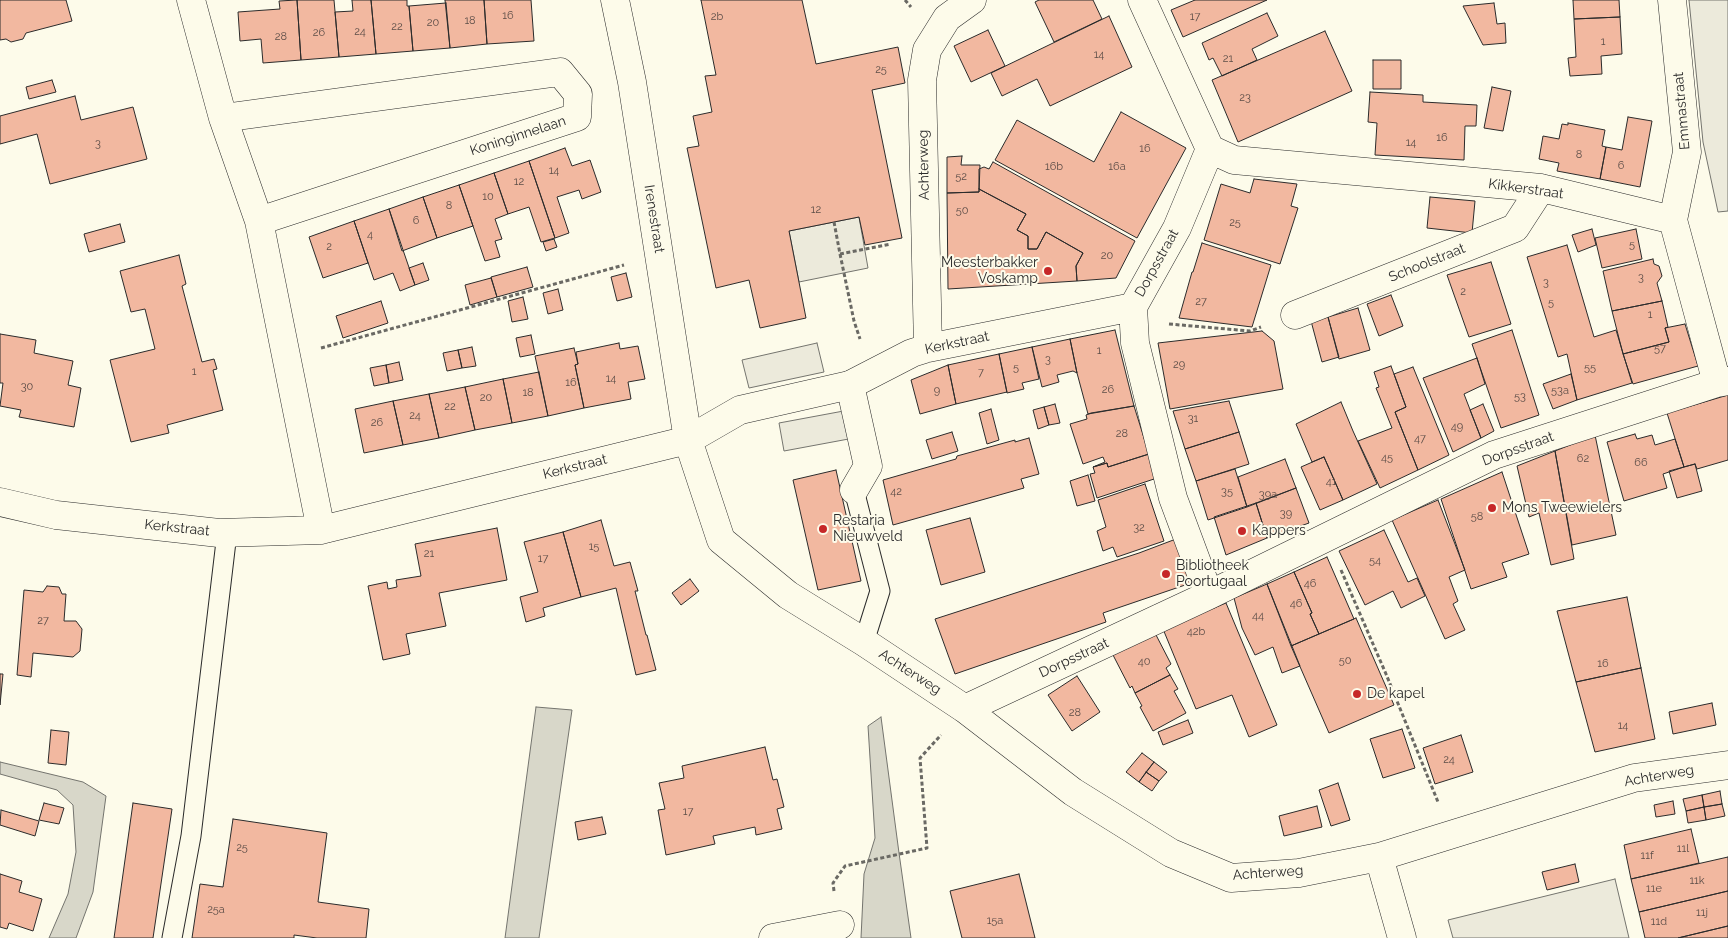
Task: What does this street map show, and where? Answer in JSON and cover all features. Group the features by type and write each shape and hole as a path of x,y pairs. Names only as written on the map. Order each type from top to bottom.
{"street":[{"path":"191,0 223,118 259,221 321,530"},
{"name":"Irenestraat","path":"615,0 632,82 688,440"},
{"name":"Achterweg","path":"920,350 922,80 927,50 947,18 972,0"},
{"path":"1142,0 1210,149"},
{"name":"Emmastraat","path":"1672,0 1686,152 1673,220"},
{"name":"Koninginnelaan","path":"223,118 560,72 578,94 577,117 259,221"},
{"name":"Kikkerstraat","path":"1210,149 1234,160 1541,188 1673,220"},
{"name":"Dorpsstraat","path":"1209,595 1173,498 1135,343 1133,308 1176,228 1210,149"},
{"name":"Schoolstraat","path":"1295,315 1515,228 1541,188"},
{"path":"1673,220 1722,382"},
{"name":"Kerkstraat","path":"0,502 56,516 227,533 321,530 688,440 740,410 850,384 920,350 1133,308"},
{"name":"Dorpsstraat","path":"966,709 1209,595 1494,455 1722,382"},
{"name":"Achterweg","path":"850,384 868,466 854,490"},
{"name":"Achterweg","path":"688,440 721,540 788,595 966,709 1073,792 1171,854 1230,878 1299,873 1379,857 1634,778 1728,765"},
{"path":"1379,857 1402,938"},
{"path":"773,938 840,925"}],"lane":[{"name":"Achterweg","path":"854,490 880,591 864,642"},
{"path":"172,938 191,836 227,533"}],"path":[{"path":"834,222 854,321"},
{"path":"840,254 865,249"},
{"path":"286,355 345,342 640,261 659,253"},
{"path":"1133,308 1172,325 1250,331 1295,315"},
{"path":"1327,538 1386,674 1452,835"},
{"path":"845,866 927,848 920,758 966,709"}],"shaded area":[{"path":"1689,0 1728,0 1728,211 1718,212 1703,142"},
{"path":"859,217 868,268 799,282 789,231"},
{"path":"817,343 824,372 749,388 742,360"},
{"path":"849,410 854,438 784,451 779,423"},
{"path":"536,707 572,710 539,938 505,938"},
{"path":"881,717 911,938 861,938 864,874 875,838 868,726"},
{"path":"0,762 83,782 106,796 93,892 76,938 49,938 68,894 76,852 73,805 57,790 0,774"},
{"path":"1615,879 1629,938 1453,938 1448,920"}],"building":[{"path":"0,0 66,0 72,21 26,33 23,39 11,42 6,39 0,40"},
{"path":"297,0 301,60 263,63 261,39 240,41 238,12 280,9 279,1"},
{"path":"297,0 334,0 339,57 301,60"},
{"path":"352,0 371,0 376,54 339,57 335,12 353,11"},
{"path":"371,0 407,0 413,51 376,54"},
{"path":"445,0 484,0 487,44 450,48"},
{"path":"484,0 531,0 534,41 487,44"},
{"path":"701,0 802,0 816,64 898,47 905,83 872,90 902,238 865,245 859,217 789,231 806,318 760,328 749,280 716,288 687,148 699,146 693,116 712,112 705,76 716,75"},
{"path":"1039,0 1093,0 1102,19 1054,42 1035,2"},
{"path":"1195,0 1267,0 1183,37 1171,10"},
{"path":"1573,0 1619,0 1620,17 1574,19"},
{"path":"446,3 450,48 413,51 409,6"},
{"path":"1494,3 1497,24 1505,23 1506,43 1483,45 1463,6"},
{"path":"1267,13 1278,36 1252,49 1257,60 1222,76 1213,58 1209,60 1202,43"},
{"path":"1109,16 1132,67 1050,106 1037,79 1002,96 991,73"},
{"path":"1620,17 1622,54 1601,56 1602,74 1570,76 1568,58 1576,57 1574,19"},
{"path":"988,30 1005,66 971,82 954,46"},
{"path":"1325,31 1352,91 1238,142 1212,80"},
{"path":"1373,60 1401,60 1401,89 1373,89"},
{"path":"52,80 56,92 29,99 26,87"},
{"path":"1492,87 1511,91 1503,131 1484,128"},
{"path":"1370,92 1423,95 1423,102 1477,105 1476,126 1465,126 1464,160 1375,155 1377,123 1368,122"},
{"path":"75,96 81,120 133,107 147,159 50,184 37,134 0,144 0,116"},
{"path":"1121,112 1186,148 1137,238 995,160 1017,120 1094,162"},
{"path":"1628,117 1652,121 1640,187 1600,179 1606,147 1622,150"},
{"path":"1568,123 1605,130 1602,146 1606,147 1600,179 1557,171 1559,163 1539,159 1543,136 1559,139 1562,124 1568,125"},
{"path":"565,148 572,166 590,160 601,192 582,199 579,190 557,197 569,233 555,238 529,161"},
{"path":"962,156 961,165 980,165 979,192 947,193 947,157"},
{"path":"529,161 555,238 541,242 529,207 508,214 494,173"},
{"path":"993,162 1135,241 1116,278 1077,281 1076,266 1083,253 1046,232 1037,249 1028,249 1028,236 1017,230 1026,214 979,189 979,169 984,167 989,169"},
{"path":"494,173 508,214 495,219 502,239 495,241 500,257 485,261 459,185"},
{"path":"1254,179 1297,184 1291,206 1298,208 1280,264 1204,240 1221,184 1250,193"},
{"path":"459,185 473,226 437,238 423,197"},
{"path":"979,189 1026,214 1017,230 1028,236 1028,249 1037,249 1046,232 1083,253 1076,266 1077,281 948,289 947,193 979,192"},
{"path":"423,197 437,238 402,251 389,209"},
{"path":"1430,197 1475,201 1472,233 1427,228"},
{"path":"389,209 415,285 400,291 393,273 374,280 354,221"},
{"path":"354,221 368,263 323,278 309,237"},
{"path":"120,224 125,242 89,252 84,234"},
{"path":"1592,229 1596,245 1578,252 1572,235"},
{"path":"1636,229 1642,259 1602,268 1595,238"},
{"path":"554,239 557,247 546,251 543,242"},
{"path":"1202,243 1271,265 1252,327 1179,318"},
{"path":"1567,245 1594,337 1616,330 1632,383 1577,400 1567,354 1558,357 1527,257"},
{"path":"179,255 186,284 182,286 202,362 214,359 217,369 213,370 223,410 167,425 169,433 131,442 110,360 155,349 145,309 131,312 120,271"},
{"path":"1653,259 1654,264 1659,266 1662,276 1657,283 1662,301 1612,311 1603,271"},
{"path":"1491,262 1511,324 1469,337 1447,275"},
{"path":"423,263 429,280 415,285 409,268"},
{"path":"527,267 533,287 497,297 491,277"},
{"path":"626,273 632,297 617,301 611,277"},
{"path":"491,278 497,297 470,305 465,285"},
{"path":"558,289 563,310 548,314 543,293"},
{"path":"1391,295 1403,326 1379,336 1367,304"},
{"path":"523,297 528,319 512,322 508,301"},
{"path":"381,301 388,323 343,338 336,316"},
{"path":"1662,301 1668,327 1665,328 1669,342 1623,354 1612,311"},
{"path":"1358,308 1370,350 1339,359 1328,317"},
{"path":"1328,317 1339,357 1322,362 1311,321"},
{"path":"1685,324 1698,366 1633,384 1623,354 1669,342 1665,328"},
{"path":"1115,330 1134,406 1088,414 1070,339"},
{"path":"1512,330 1539,415 1501,428 1472,344"},
{"path":"1262,331 1274,341 1283,389 1170,409 1158,343"},
{"path":"0,334 36,340 34,353 73,361 68,385 81,388 74,427 19,417 21,410 0,406 3,383 0,383"},
{"path":"531,335 535,354 520,357 516,338"},
{"path":"1070,339 1077,373 1073,371 1057,375 1059,382 1042,387 1032,347"},
{"path":"619,343 620,349 638,346 645,379 628,382 631,399 584,408 575,365 578,364 576,352"},
{"path":"472,347 476,366 462,368 458,350"},
{"path":"1032,347 1039,379 1022,383 1024,389 1007,393 999,354"},
{"path":"574,348 578,364 575,365 584,408 548,416 535,356"},
{"path":"458,350 462,368 447,371 443,353"},
{"path":"999,354 1007,392 956,404 948,365"},
{"path":"1477,358 1485,384 1464,394 1481,438 1453,452 1423,378"},
{"path":"399,362 403,380 389,383 386,365"},
{"path":"386,365 389,383 374,386 370,368"},
{"path":"948,365 956,404 920,414 911,380"},
{"path":"1391,366 1406,407 1395,412 1418,470 1380,488 1358,441 1392,428 1376,388 1379,387 1374,372"},
{"path":"1413,367 1449,455 1418,470 1395,412 1406,407 1394,374"},
{"path":"539,372 548,416 512,423 503,379"},
{"path":"1571,374 1577,400 1553,409 1543,384"},
{"path":"503,379 512,423 475,430 465,387"},
{"path":"465,387 475,430 439,438 429,394"},
{"path":"429,394 439,438 403,445 393,401"},
{"path":"1728,395 1728,460 1697,469 1695,464 1684,467 1667,413"},
{"path":"393,401 403,445 364,453 355,409"},
{"path":"1229,401 1239,432 1185,449 1173,411"},
{"path":"1341,402 1377,484 1343,500 1324,457 1312,462 1296,424"},
{"path":"1055,404 1060,423 1049,425 1044,407"},
{"path":"1483,404 1494,431 1481,438 1470,410"},
{"path":"1134,406 1149,454 1108,467 1107,463 1093,467 1105,462 1103,457 1083,464 1070,424 1087,419 1086,415 1091,413"},
{"path":"1044,407 1049,425 1038,429 1033,410"},
{"path":"991,409 999,440 987,444 979,413"},
{"path":"952,432 958,451 932,459 926,440"},
{"path":"1239,432 1249,464 1196,481 1185,449"},
{"path":"1635,434 1637,439 1652,435 1655,445 1675,439 1684,467 1663,474 1667,488 1624,501 1607,442"},
{"path":"1595,435 1616,535 1572,545 1555,451"},
{"path":"1029,438 1039,474 1021,479 1024,488 893,525 883,480 956,459 957,456"},
{"path":"1555,451 1574,559 1551,565 1539,513 1529,517 1517,466"},
{"path":"1149,454 1157,478 1097,498 1090,474 1095,473 1093,467 1107,463 1108,467"},
{"path":"1324,457 1343,500 1320,510 1301,467"},
{"path":"1285,459 1296,488 1247,507 1238,477"},
{"path":"1695,464 1702,491 1677,498 1669,471"},
{"path":"1235,469 1247,507 1208,520 1196,481"},
{"path":"836,470 861,581 818,590 793,480"},
{"path":"1502,472 1529,554 1502,563 1507,577 1471,589 1441,499"},
{"path":"1088,475 1095,501 1077,506 1070,481"},
{"path":"1145,484 1164,541 1117,557 1113,547 1103,551 1097,531 1106,527 1098,500"},
{"path":"1296,488 1309,523 1267,538 1256,503"},
{"path":"1438,500 1465,570 1449,577 1458,601 1453,604 1465,630 1445,639 1392,520"},
{"path":"1256,503 1267,538 1226,555 1214,517"},
{"path":"970,518 985,572 941,585 926,530"},
{"path":"601,520 614,566 630,562 638,591 635,591 656,670 636,675 616,588 581,597 563,532"},
{"path":"497,528 507,580 439,593 446,626 406,634 410,654 383,660 368,586 387,582 388,589 397,587 396,580 421,576 415,544"},
{"path":"1384,530 1408,582 1417,578 1425,596 1401,608 1393,591 1365,605 1339,551"},
{"path":"563,532 581,597 543,608 545,616 526,622 520,597 538,592 524,542"},
{"path":"1176,539 1191,583 1103,613 1106,622 955,674 935,619 1139,553"},
{"path":"1327,557 1354,619 1319,634 1294,572"},
{"path":"1294,572 1319,634 1291,646 1267,584"},
{"path":"690,579 699,591 681,605 672,593"},
{"path":"1267,584 1300,666 1282,673 1273,647 1255,655 1242,628 1234,598"},
{"path":"47,586 59,587 62,594 66,594 64,621 76,621 82,629 80,651 73,657 33,653 31,677 17,675 24,590 43,592"},
{"path":"1627,597 1641,668 1576,682 1557,611"},
{"path":"1226,603 1277,725 1249,737 1232,695 1196,709 1163,629"},
{"path":"1356,618 1394,705 1329,733 1291,646"},
{"path":"1155,633 1171,664 1166,668 1170,675 1135,693 1132,686 1130,688 1113,655"},
{"path":"1641,668 1655,739 1595,752 1576,682"},
{"path":"0,674 3,674 0,705"},
{"path":"1170,675 1178,689 1174,691 1186,713 1153,731 1135,693"},
{"path":"1077,676 1100,712 1072,731 1048,695"},
{"path":"1712,703 1716,725 1673,734 1669,712"},
{"path":"1188,720 1193,733 1163,745 1158,732"},
{"path":"1402,729 1415,768 1383,778 1370,739"},
{"path":"51,730 69,732 66,765 48,763"},
{"path":"1461,735 1473,772 1435,784 1423,748"},
{"path":"765,747 773,780 777,779 784,807 777,809 782,829 756,835 755,827 713,836 715,844 666,855 658,810 665,809 659,783 684,778 682,766"},
{"path":"1142,753 1154,762 1139,782 1126,772"},
{"path":"1154,762 1167,772 1159,781 1146,772"},
{"path":"1146,772 1159,781 1152,791 1139,782"},
{"path":"1338,783 1350,820 1331,826 1319,790"},
{"path":"1720,791 1722,804 1704,807 1702,795"},
{"path":"1702,795 1704,807 1686,811 1683,799"},
{"path":"1673,801 1675,814 1656,817 1654,805"},
{"path":"44,803 64,808 59,824 39,820"},
{"path":"133,803 172,809 153,938 114,938"},
{"path":"1722,804 1725,816 1706,820 1704,807"},
{"path":"1317,806 1322,827 1284,836 1279,816"},
{"path":"1704,807 1706,820 1688,823 1686,811"},
{"path":"1,810 39,821 35,836 0,825"},
{"path":"602,817 606,834 578,840 575,822"},
{"path":"233,819 327,833 318,902 369,909 366,938 317,938 294,935 294,938 192,938 200,884 223,887"},
{"path":"1691,829 1699,863 1631,879 1624,845"},
{"path":"1728,857 1728,891 1639,912 1631,879"},
{"path":"1575,864 1579,882 1547,890 1542,872"},
{"path":"0,874 22,881 19,892 42,899 33,931 9,923 7,929 0,927"},
{"path":"1019,874 1035,938 962,938 950,891"},
{"path":"1728,891 1728,926 1678,938 1645,938 1639,912"},
{"path":"1728,926 1728,938 1678,938"}],"place":[{"name":"Meesterbakker Voskamp","path":"1048,271"},
{"name":"Mons Tweewielers","path":"1492,508"},
{"name":"Restaria Nieuwveld","path":"823,529"},
{"name":"Kappers","path":"1242,531"},
{"name":"Bibliotheek Poortugaal","path":"1166,574"},
{"name":"De kapel","path":"1357,694"}]}
